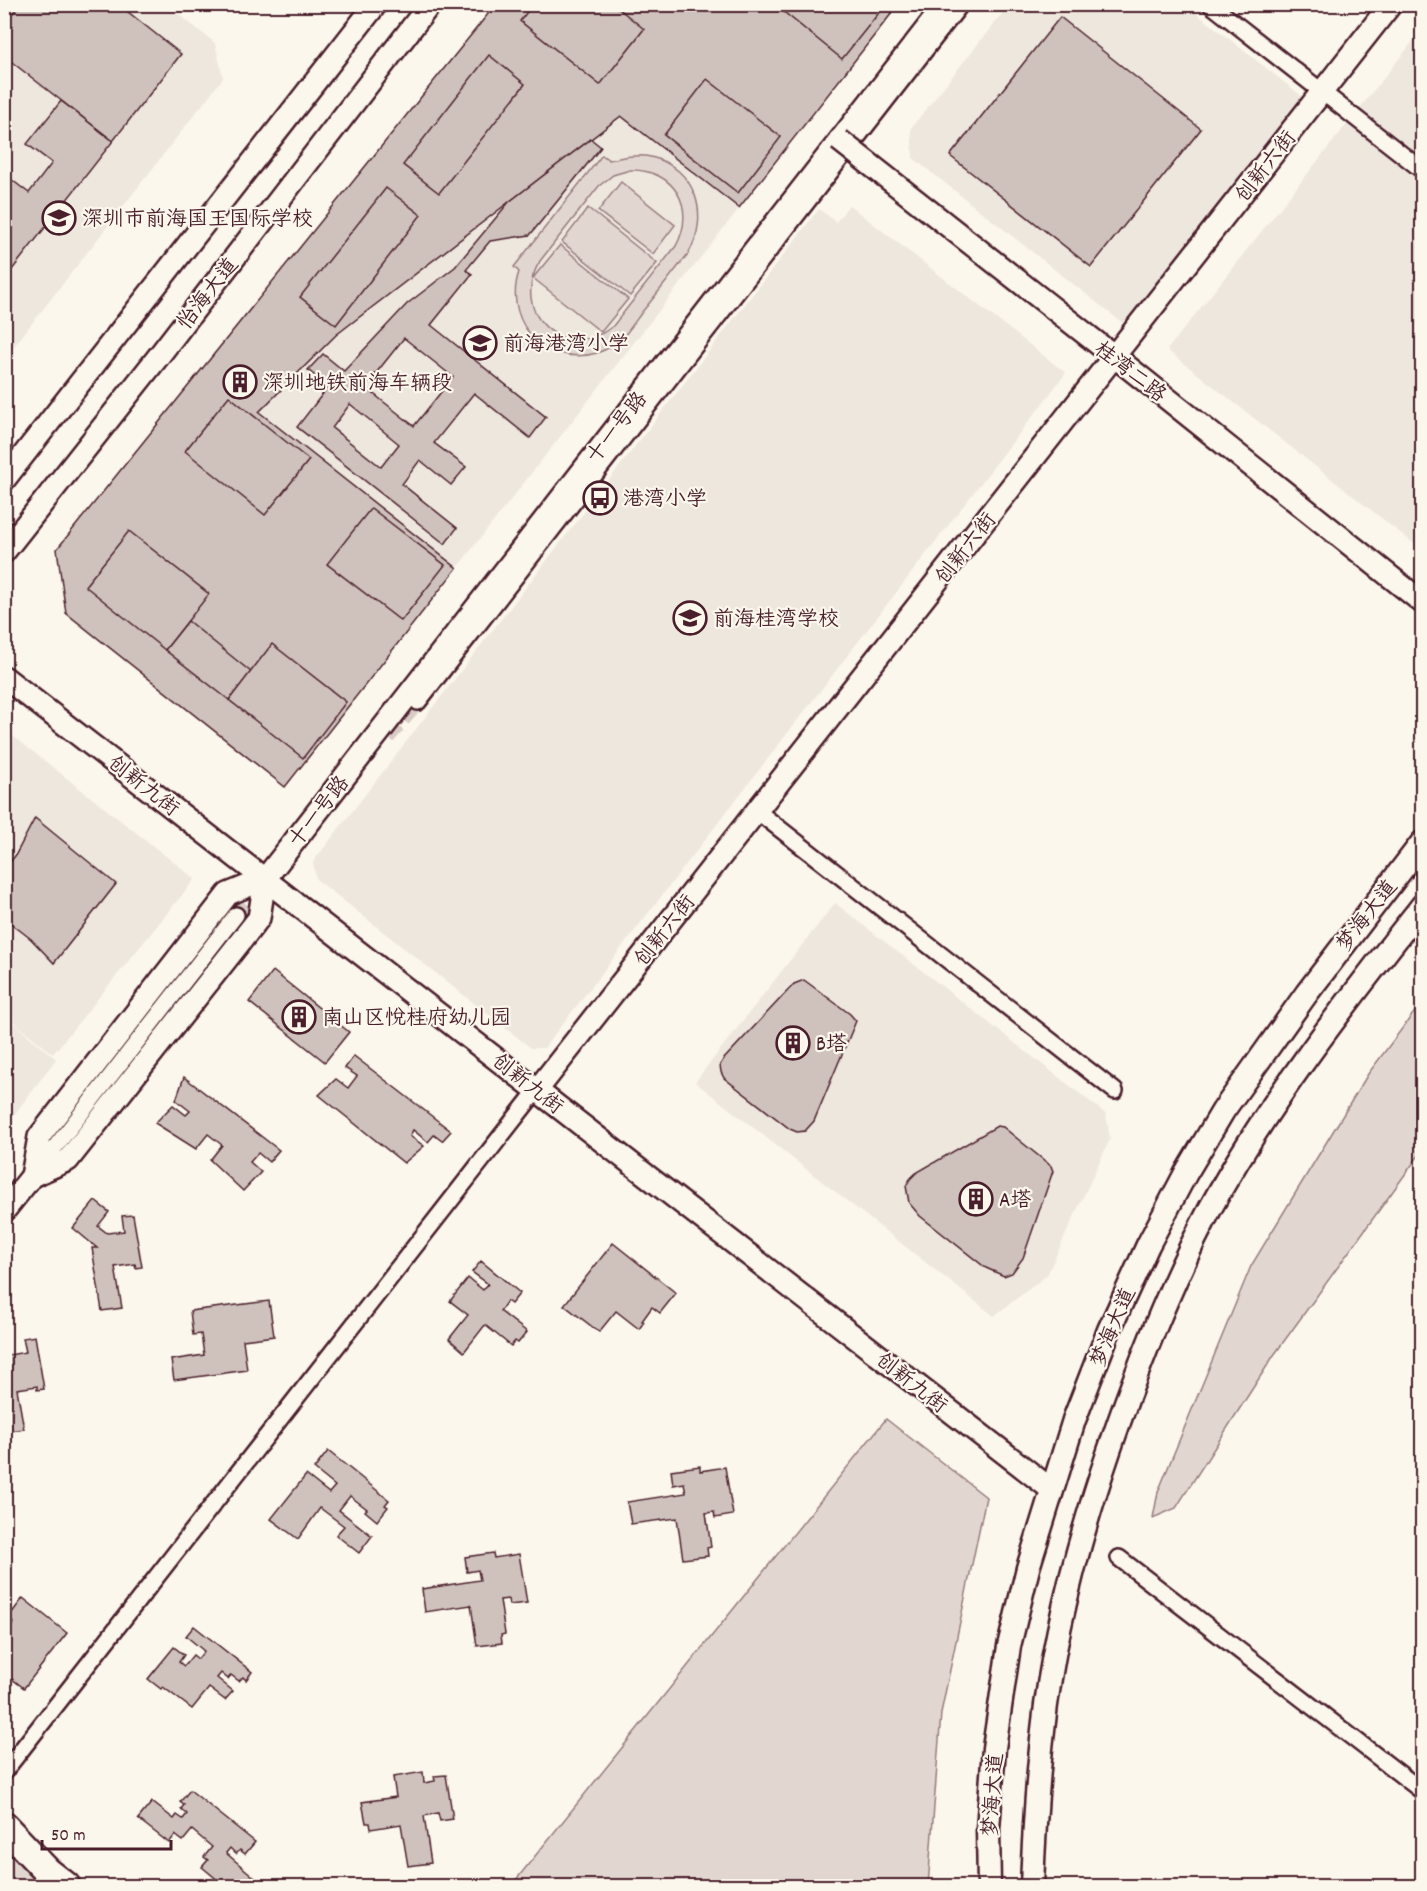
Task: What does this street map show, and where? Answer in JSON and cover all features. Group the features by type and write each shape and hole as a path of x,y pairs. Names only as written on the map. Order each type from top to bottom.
{"highway":[{"path":"4,1826 48,1872 66,1887"}],"main road":[{"name":"梦海大道","path":"989,1887 988,1830 994,1748 1009,1646 1028,1568 1074,1420 1109,1330 1148,1245 1186,1173 1223,1112 1262,1054 1422,843"},
{"name":"梦海大道","path":"1032,1887 1034,1831 1043,1728 1062,1619 1087,1517 1152,1333 1212,1206 1288,1083 1335,1017 1422,906"}],"street":[{"path":"4,480 376,4"},
{"name":"怡海大道","path":"4,552 158,357 429,4"},
{"name":"十一号路","path":"4,1211 32,1176 68,1160 259,918 265,879 946,4"},
{"path":"418,702 961,4"},
{"path":"1210,4 1422,170"},
{"name":"创新六街","path":"537,1090 758,811 1108,352 1323,92 1391,4"},
{"name":"桂湾二路","path":"839,140 1422,602"},
{"name":"创新九街","path":"4,676 1052,1490"},
{"path":"758,811 1115,1091"},
{"name":"十一号路","path":"32,1176 39,1137 184,950 228,894 265,879"},
{"path":"32,1176 236,915"},
{"path":"4,1772 537,1090"},
{"path":"1119,1558 1422,1791"}],"shaded area":[{"name":"深圳市前海国王国际学校","path":"5,5 167,5 215,43 223,78 5,358"},
{"name":"深圳地铁前海车辆段","path":"496,5 899,5 285,787 66,613 57,549"},
{"path":"1009,5 1186,5 1303,97 1124,324 913,158 911,128"},
{"path":"1422,30 1422,550 1167,350"},
{"path":"602,155 609,160 625,157 651,157 666,163 679,171 695,195 698,224 695,239 688,254 625,335 617,343 600,352 582,356 563,354 549,349 532,337 524,326 518,311 515,295 519,272 514,267","holes":["630,170 645,171 669,183 677,193 682,205 684,218 676,246 613,326 595,337 577,340 560,336 546,328 536,315 531,299 532,280 540,261 599,186 613,175"]},
{"path":"621,182 675,225 653,254 598,211"},
{"name":"前海桂湾学校","path":"849,205 1066,373 544,1048 531,1048 316,879 313,862 819,209 836,222"},
{"path":"588,208 657,263 630,296 562,242"},
{"path":"560,245 628,299 601,332 533,278"},
{"path":"4,729 195,879 53,1054 5,1015"},
{"path":"835,903 1106,1114 1110,1139 1047,1275 994,1316 695,1082"},
{"path":"1422,1002 1422,1151 1274,1355 1176,1508 1153,1518 1158,1492 1251,1266 1368,1074"},
{"path":"5,1016 56,1059 5,1127"},
{"path":"886,1419 986,1497 941,1713 928,1886 511,1886"},
{"path":"5,1846 55,1886 5,1886"}],"building":[{"path":"20,4 118,4 181,54 113,141 4,56 4,24"},
{"name":"深圳地铁前海车辆段","path":"496,4 899,4 739,208 621,116 336,335 259,412 457,568 285,787 66,613 57,549"},
{"path":"533,4 613,4 644,29 600,85 520,21"},
{"path":"774,4 886,4 842,59"},
{"path":"1060,17 1201,129 1091,267 950,156"},
{"path":"489,55 525,84 439,193 403,165"},
{"path":"707,79 781,137 738,193 664,135"},
{"path":"61,101 113,141 4,280 4,174 29,193 52,163 27,144"},
{"path":"591,139 601,147 530,235 490,241 466,270 472,274 431,325 546,417 530,438 474,393 434,443 466,467 451,485 420,460 402,484 457,528 445,544 297,427 328,387 308,370 323,354 344,371 407,304 455,267 509,202","holes":["404,338 453,377 414,426 365,387","350,404 399,444 381,467 332,428"]},
{"path":"386,188 421,215 336,325 300,297"},
{"path":"229,396 309,460 265,515 185,451"},
{"path":"371,508 445,565 401,621 327,564"},
{"path":"129,531 209,594 165,650 85,586"},
{"path":"188,621 251,672 229,700 165,650"},
{"path":"272,644 346,702 303,758 229,700"},
{"path":"35,818 116,884 54,963 31,939 4,918 4,869 15,856"},
{"name":"南山区悦桂府幼儿园","path":"273,971 349,1032 325,1062 249,1002"},
{"name":"B塔","path":"804,980 856,1021 814,1121 805,1131 797,1132 724,1078 720,1065 794,984"},
{"path":"354,1056 451,1131 442,1141 434,1135 428,1142 413,1130 410,1136 424,1146 404,1163 319,1095 336,1079 348,1088 357,1076 345,1068"},
{"path":"184,1077 279,1150 269,1162 258,1153 250,1162 261,1172 243,1191 210,1160 222,1145 208,1134 196,1149 155,1123 173,1105 186,1115 190,1111 176,1100"},
{"name":"A塔","path":"997,1126 1003,1127 1051,1166 1053,1171 1023,1258 1012,1273 1004,1276 986,1268 920,1216 909,1203 906,1186 916,1173"},
{"path":"95,1201 109,1212 98,1226 107,1233 124,1231 122,1216 133,1215 142,1267 136,1268 135,1264 115,1267 122,1308 102,1311 92,1248 97,1248 73,1228"},
{"path":"613,1243 676,1293 660,1313 652,1307 639,1329 616,1311 599,1332 564,1305"},
{"path":"481,1261 520,1293 511,1304 507,1301 500,1311 527,1332 518,1343 515,1341 511,1346 485,1325 464,1352 449,1339 468,1315 450,1301 468,1278 483,1290 488,1284 472,1272"},
{"path":"269,1301 274,1336 243,1340 247,1370 174,1380 171,1360 204,1355 201,1334 193,1335 190,1311"},
{"path":"35,1336 44,1389 37,1390 37,1386 17,1389 24,1429 4,1432 4,1351 9,1355 26,1352 23,1338"},
{"path":"328,1451 389,1500 385,1505 388,1507 377,1521 365,1511 367,1509 350,1496 339,1510 372,1536 359,1553 336,1535 344,1526 320,1508 298,1539 271,1519 306,1475 329,1493 335,1486 314,1469"},
{"path":"700,1466 700,1471 725,1467 733,1515 715,1518 714,1512 706,1513 711,1547 707,1548 708,1556 683,1559 677,1518 631,1524 627,1502 686,1493 684,1483 673,1485 671,1470"},
{"path":"493,1553 494,1558 519,1554 527,1603 509,1605 508,1599 500,1600 505,1634 501,1635 502,1643 477,1646 471,1605 425,1612 422,1589 480,1580 478,1570 467,1572 465,1557"},
{"path":"23,1598 67,1633 24,1688 4,1673 4,1635 14,1623 8,1618"},
{"path":"194,1626 252,1672 246,1680 243,1677 239,1681 231,1675 228,1679 221,1673 217,1678 233,1691 225,1700 209,1688 192,1709 163,1687 161,1689 148,1679 174,1647 184,1655 179,1662 184,1666 193,1655 198,1659 204,1651 186,1636"},
{"path":"423,1772 424,1783 435,1781 434,1776 446,1775 453,1819 440,1821 438,1813 424,1816 431,1863 408,1866 401,1824 371,1829 370,1823 366,1823 362,1802 396,1797 393,1777"},
{"path":"190,1790 255,1842 245,1854 240,1850 236,1854 230,1848 226,1853 254,1877 246,1886 225,1886 202,1867 208,1860 204,1857 212,1847 192,1830 183,1841 175,1835 169,1843 138,1819 152,1802 174,1819 177,1815 183,1819 187,1814 181,1809 184,1805 180,1802"}],"tunnel":[{"path":"388,737 418,702"},
{"path":"236,915 263,883"}],"place":[{"name":"深圳市前海国王国际学校","path":"59,218"},
{"name":"前海港湾小学","path":"480,343"},
{"name":"深圳地铁前海车辆段","path":"240,382"},
{"name":"港湾小学","path":"600,498"},
{"name":"前海桂湾学校","path":"690,618"},
{"name":"南山区悦桂府幼儿园","path":"299,1017"},
{"name":"B塔","path":"793,1043"},
{"name":"A塔","path":"976,1199"}]}
